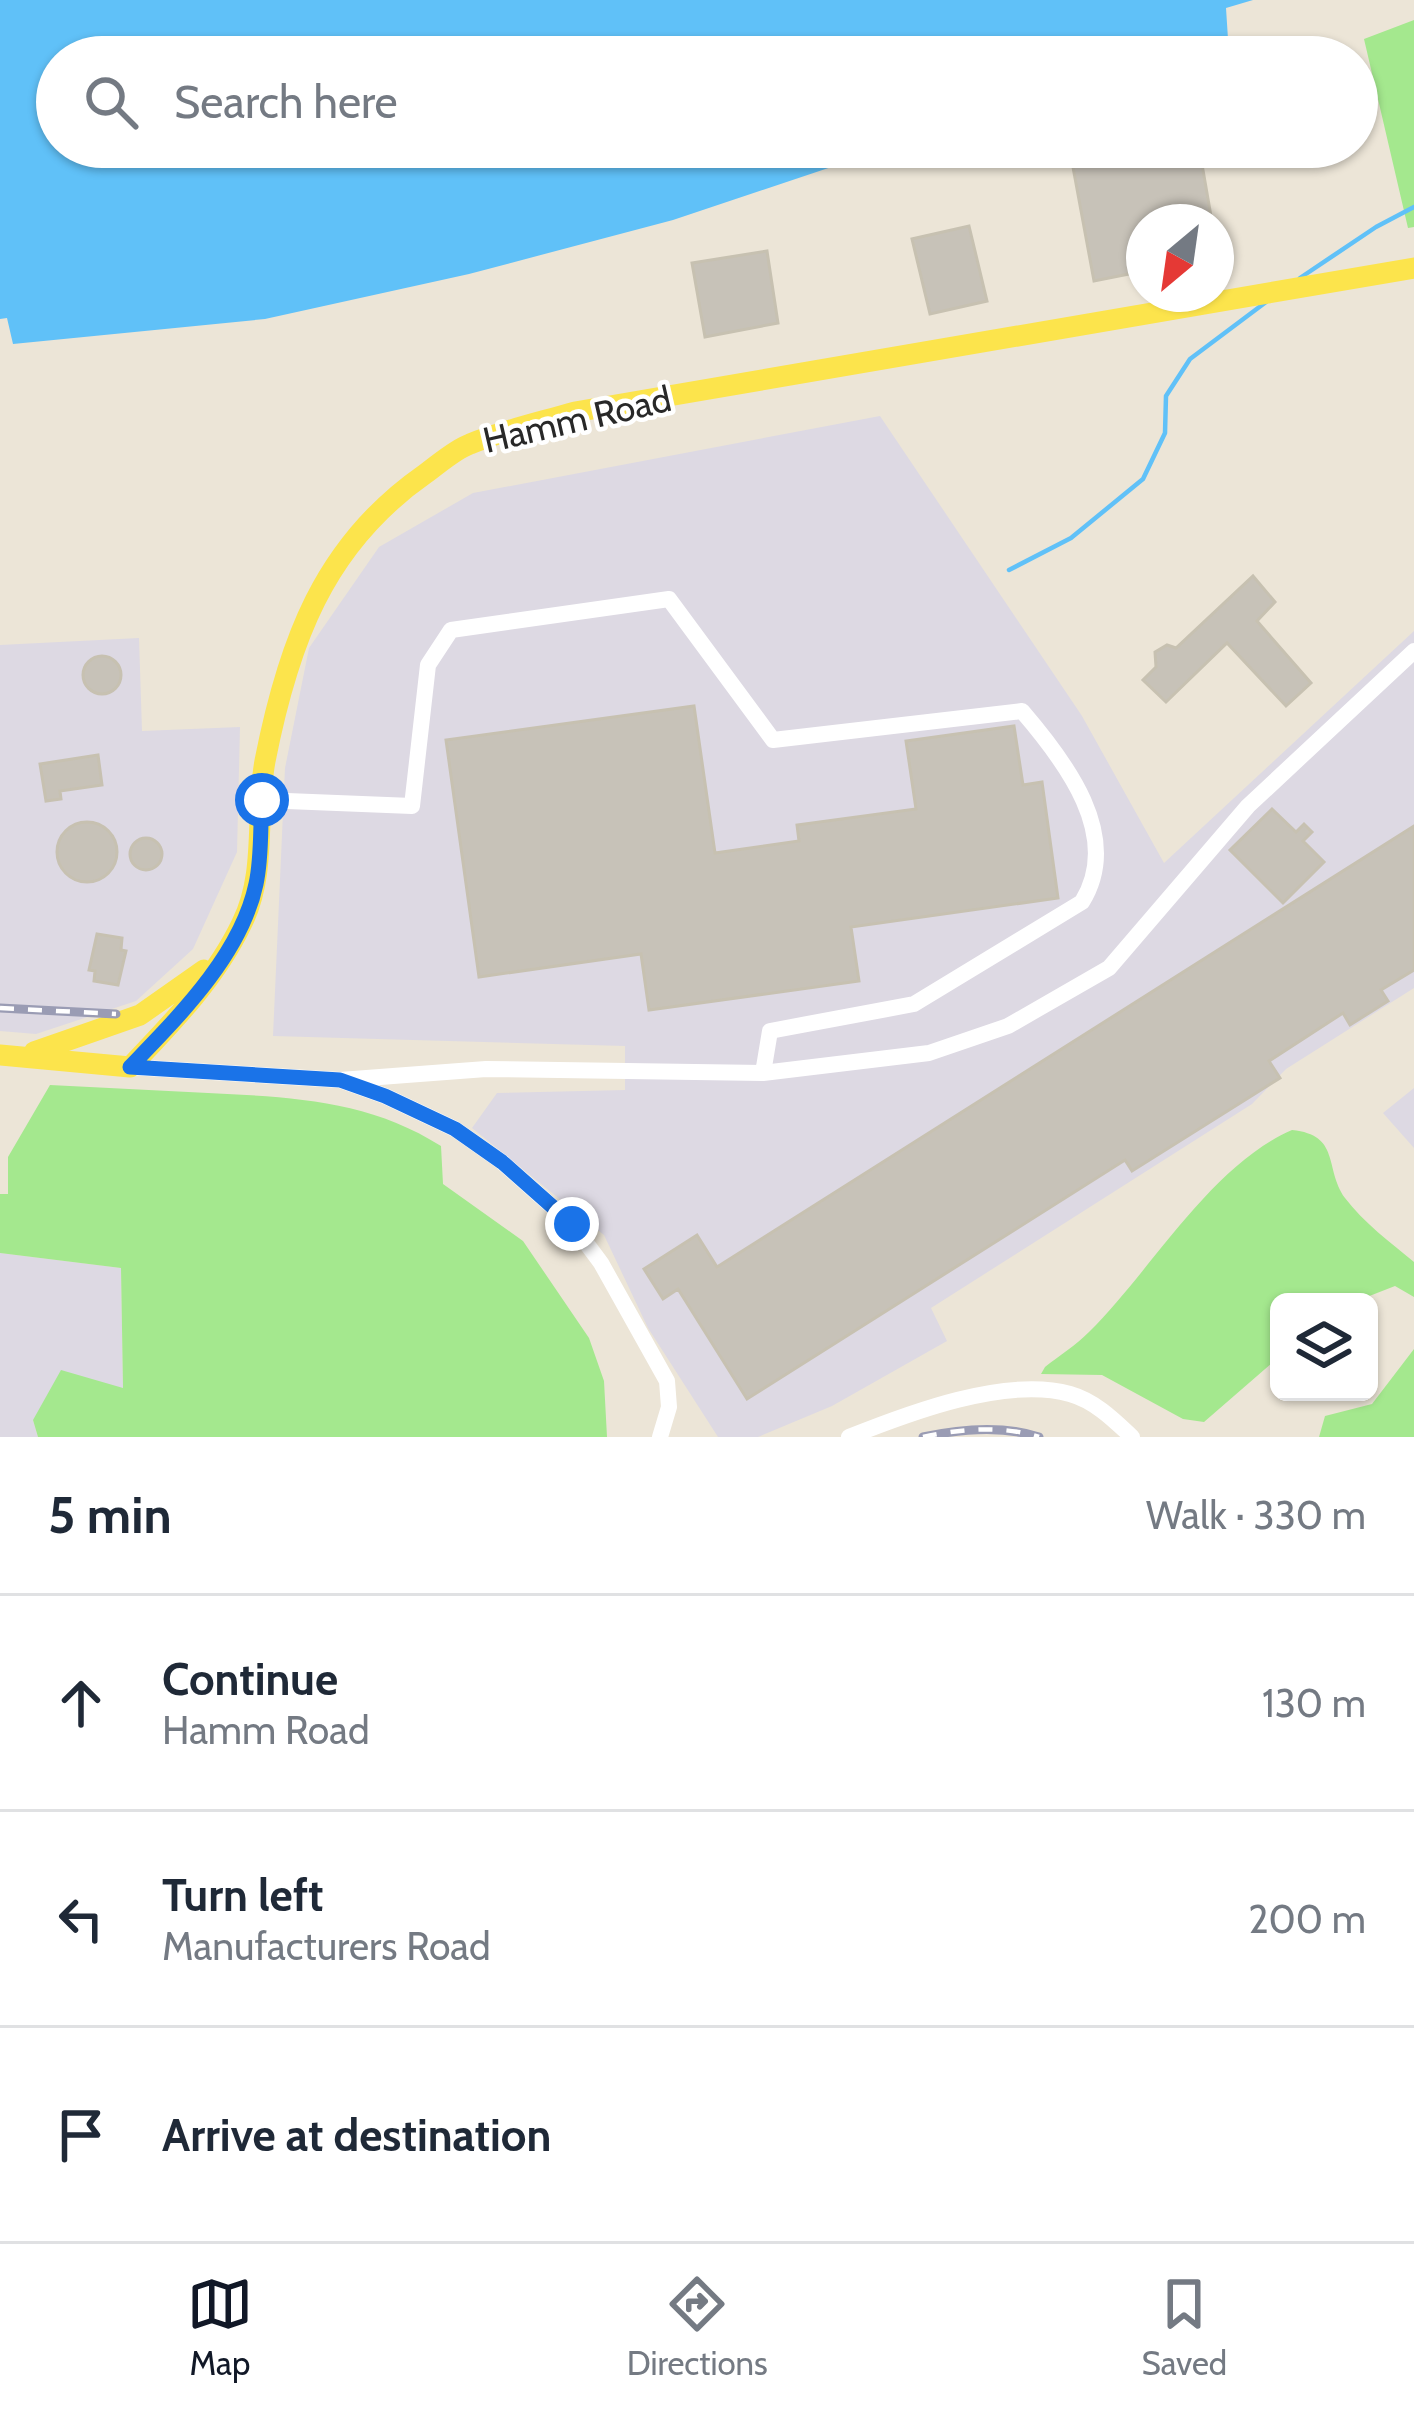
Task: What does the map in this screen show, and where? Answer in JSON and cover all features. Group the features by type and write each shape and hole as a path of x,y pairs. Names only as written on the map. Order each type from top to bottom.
{"main road":[{"name":"Hamm Road","path":"130,1067 182,1013 243,922 256,883 265,764 298,631 331,567 368,520 466,445 575,412 1414,268"},
{"path":"11,1056 140,1015 223,955"},
{"path":"11,1056 130,1067"}],"street":[{"path":"262,800 412,806 428,665 451,630 669,599 773,740 1022,711 1059,754 1095,825 1094,883 1082,902 914,1004 770,1031 763,1073"},
{"path":"130,1067 340,1080 486,1069 763,1073 928,1053 1008,1026 1109,968 1248,806 1414,651"},
{"path":"340,1080 455,1129 502,1162 572,1224 601,1264 667,1381 669,1407 660,1437"},
{"path":"849,1437 898,1418 1015,1390 1069,1394 1100,1409 1132,1437"}],"shaded area":[{"path":"880,416 1082,716 1164,863 1414,631 1414,988 1286,1069 1252,1104 931,1308 947,1341 832,1406 758,1437 718,1437 648,1328 604,1235 472,1128 497,1093 625,1090 625,1046 273,1036 285,768 309,648 379,547 473,493"},
{"path":"139,638 142,731 240,727 237,852 193,949 136,1001 36,1034 0,1031 0,645"},
{"path":"1414,1088 1414,1148 1383,1113"},
{"path":"0,1253 121,1268 123,1389 33,1420 38,1437 0,1437"}],"green space":[{"path":"1414,20 1414,227 1408,228 1378,99 1378,36 1372,36"},
{"path":"50,1085 269,1096 329,1104 386,1119 441,1146 443,1184 523,1241 589,1338 604,1381 607,1437 38,1437 33,1420 61,1370 123,1388 121,1268 0,1253 0,1194 8,1194 8,1157"},
{"path":"1292,1130 1318,1139 1345,1198 1414,1262 1414,1297 1395,1286 1377,1293 1270,1293 1270,1365 1204,1422 1183,1419 1102,1375 1041,1374 1112,1307 1208,1194 1262,1147"},
{"path":"1414,1349 1414,1437 1319,1437 1325,1416 1372,1404"}],"water":[{"path":"0,0 1253,0 1226,8 1228,36 36,36 36,168 828,168 673,220 469,274 265,319 13,344 7,318 0,319"}],"building":[{"path":"1073,168 1203,168 1209,204 1126,204 1126,275 1094,281"},
{"path":"969,226 987,301 930,314 912,239"},
{"path":"767,251 778,323 705,337 692,263"},
{"path":"1253,576 1275,602 1257,621 1311,683 1286,706 1227,643 1166,702 1143,680 1156,667 1155,652 1167,645 1176,648"},
{"path":"102,656 115,662 121,675 115,688 102,694 89,688 83,675 89,662"},
{"path":"694,706 715,853 799,841 797,825 916,809 906,741 1014,726 1023,785 1042,782 1058,898 851,927 859,981 649,1010 641,954 479,977 446,740"},
{"path":"98,755 102,785 60,791 61,799 46,801 40,764"},
{"path":"1272,809 1296,832 1304,824 1312,832 1303,841 1324,862 1283,903 1230,850"},
{"path":"87,822 108,831 117,852 108,873 87,882 66,873 57,852 66,831"},
{"path":"1414,826 1414,970 1381,990 1388,1001 1350,1025 1343,1013 1269,1061 1280,1078 1132,1171 1125,1160 747,1399 678,1289 663,1299 644,1269 697,1235 717,1267"},
{"path":"146,838 157,843 162,854 157,865 146,870 135,865 130,854 135,843"},
{"path":"97,934 122,938 121,950 126,951 118,985 94,981 95,971 89,970"}],"waterway":[{"path":"1300,278 1414,207"},
{"path":"1009,570 1071,538 1143,479 1165,433 1166,396 1190,359 1266,302"}],"railway":[{"path":"0,1008 116,1014"},
{"path":"923,1437 981,1430 1039,1437"}],"route":[{"path":"262,800 256,883 243,922 182,1013 130,1067 340,1080 455,1129 502,1162 572,1224"}]}
